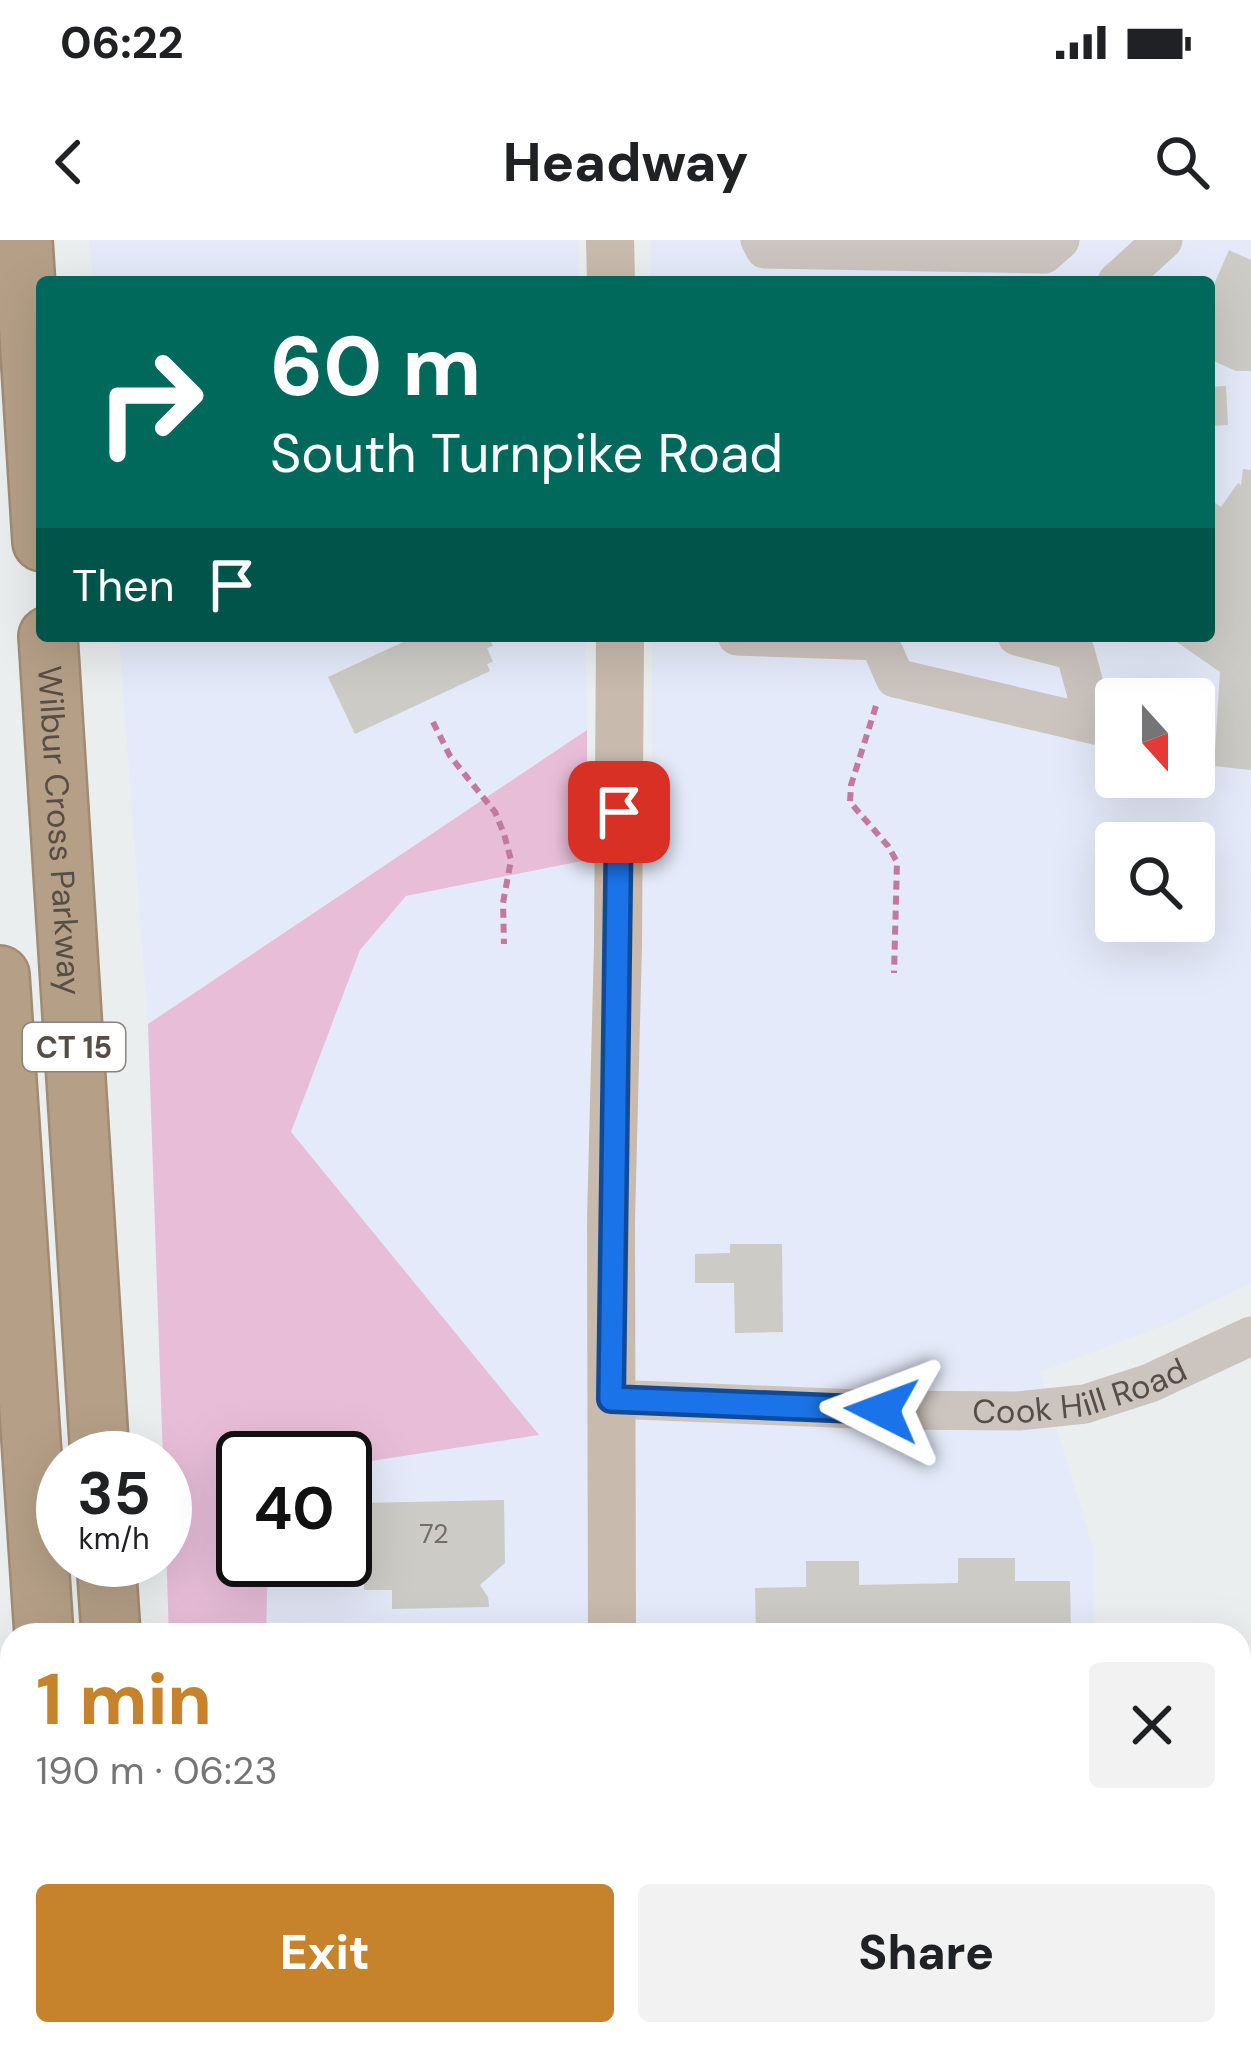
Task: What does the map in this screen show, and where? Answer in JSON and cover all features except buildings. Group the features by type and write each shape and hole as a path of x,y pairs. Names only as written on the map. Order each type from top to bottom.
{"highway":[{"path":"23,240 36,447"},
{"name":"Wilbur Cross Parkway","path":"48,642 98,1431"},
{"name":"CT 15","path":"0,975 43,1623"},
{"path":"108,1587 110,1623"}],"main road":[{"path":"610,240 610,276"},
{"path":"612,1623 620,642"}],"street":[{"path":"760,240 765,249 1045,254 1060,240"},
{"path":"1124,276 1163,240"},
{"path":"881,642 895,678 1095,725 1076,651 1041,642"},
{"name":"Cook Hill Road","path":"611,1399 1018,1411 1085,1404 1150,1383 1251,1336"}],"path":[{"path":"870,716 850,802 897,862 894,974"},
{"path":"433,722 450,756 495,812 511,860 502,903 504,944"}],"shaded area":[{"path":"89,240 578,240 579,276 92,276"},
{"path":"650,240 1251,240 1251,1283 1168,1324 1040,1372 1094,1551 1094,1623 266,1623 267,1587 372,1587 372,1461 538,1435 291,1133 360,950 406,896 652,848 652,642 1215,642 1215,276 650,276"},
{"path":"119,642 585,642 587,730 148,1024"},
{"path":"587,730 587,860 406,896 360,950 291,1132 539,1435 372,1461 372,1431 216,1431 216,1587 267,1587 266,1623 169,1623 167,1587 192,1587 192,1431 162,1431 148,1024"}],"route":[{"path":"619,812 611,1399 882,1410"}]}
